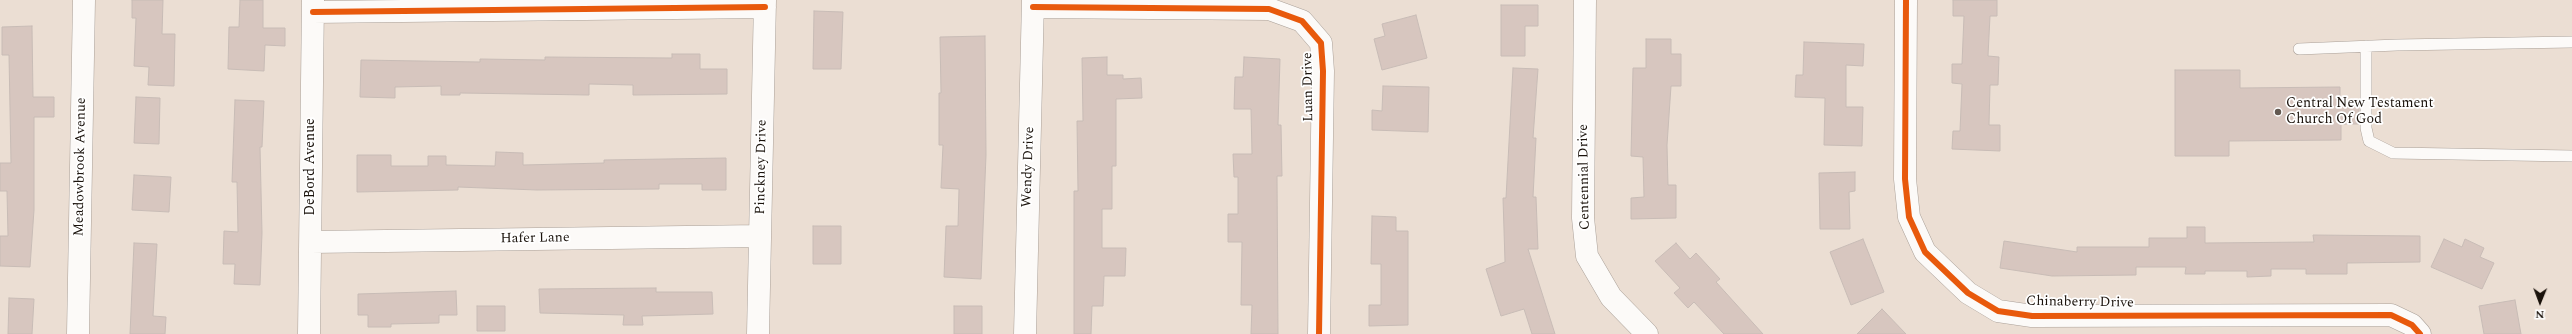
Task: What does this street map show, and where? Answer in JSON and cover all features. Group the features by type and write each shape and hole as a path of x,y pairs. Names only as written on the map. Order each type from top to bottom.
{"street":[{"name":"Meadowbrook Avenue","path":"78,334 84,0"},
{"name":"Centennial Drive","path":"1585,0 1583,218 1587,256 1610,296 1647,334"},
{"name":"Chinaberry Drive","path":"1906,0 1905,179 1909,217 1925,252 1968,293 1998,310 2032,316 2391,315 2412,325 2420,334"},
{"name":"Wendy Drive","path":"1025,334 1033,3"},
{"name":"Luan Drive","path":"1033,3 1269,9 1302,21 1321,43 1323,71 1319,334"},
{"path":"313,6 765,4"},
{"name":"Pinckney Drive","path":"758,334 765,4"},
{"name":"DeBord Avenue","path":"309,334 313,6"},
{"name":"Hafer Lane","path":"311,242 760,236"}],"lane":[{"path":"2300,49 2366,46 2572,42"},
{"path":"2366,46 2366,128 2369,141 2393,153 2572,156"}],"building":[{"path":"132,0 163,0 162,34 175,34 174,86 148,85 149,67 134,66 136,18 132,18"},
{"path":"240,0 263,0 263,28 285,28 285,46 265,45 264,71 228,69 229,27 239,27"},
{"path":"1953,0 1997,0 1997,16 1990,16 1988,56 1999,57 1998,85 1990,85 1989,125 2000,125 2000,151 1952,149 1953,131 1960,131 1962,84 1952,83 1952,64 1962,64 1964,16 1953,16"},
{"path":"1501,5 1538,5 1538,26 1525,26 1525,56 1501,56"},
{"path":"814,11 843,12 841,69 813,69"},
{"path":"1416,15 1427,58 1382,70 1374,39 1385,36 1382,24"},
{"path":"32,26 33,97 54,97 54,117 34,117 34,210 30,267 0,266 0,236 8,236 7,191 0,191 0,163 11,163 9,55 2,55 2,27"},
{"path":"985,36 986,155 981,279 944,277 946,226 958,226 959,189 941,188 943,145 939,145 939,93 941,93 940,37"},
{"path":"1646,39 1671,39 1671,54 1681,54 1681,86 1671,86 1667,145 1668,185 1676,185 1676,218 1631,219 1631,198 1644,197 1643,157 1631,156 1633,68 1646,68"},
{"path":"1804,42 1864,44 1863,66 1846,65 1846,107 1863,107 1862,146 1824,145 1825,98 1795,97 1796,75 1803,75"},
{"path":"672,54 700,54 700,69 727,69 727,94 633,95 633,85 589,84 589,95 460,93 460,95 441,95 441,86 395,87 395,98 360,97 361,60 480,62 480,59 545,60 545,57 672,58"},
{"path":"1107,57 1107,75 1123,75 1123,79 1141,78 1142,98 1116,99 1116,166 1112,166 1112,209 1102,209 1102,248 1126,248 1125,276 1104,276 1103,306 1092,306 1091,334 1074,334 1074,191 1078,191 1077,121 1083,121 1082,58"},
{"path":"1244,57 1280,59 1278,125 1281,125 1282,176 1277,176 1278,334 1251,334 1252,305 1241,305 1242,242 1228,242 1228,214 1238,214 1238,177 1234,177 1233,154 1252,154 1251,109 1234,109 1235,77 1243,77"},
{"path":"1513,68 1538,69 1533,138 1536,138 1533,197 1536,197 1538,249 1528,249 1555,334 1532,334 1524,309 1501,316 1486,269 1505,262 1503,198 1506,198"},
{"path":"2175,70 2240,70 2240,88 2340,87 2340,102 2359,102 2359,124 2341,124 2341,140 2229,141 2229,156 2175,156"},
{"path":"1383,86 1429,87 1428,132 1372,130 1372,110 1382,111"},
{"path":"136,97 160,98 159,144 134,143"},
{"path":"235,100 264,101 262,147 260,147 262,233 260,285 234,284 235,264 223,264 224,231 238,232 237,182 232,182"},
{"path":"496,152 523,153 523,165 604,163 604,160 726,158 726,190 702,190 702,184 659,184 659,189 537,190 458,187 458,190 357,192 357,155 391,155 391,166 428,166 428,156 446,156 446,165 495,166"},
{"path":"1855,172 1855,191 1849,192 1850,229 1820,229 1819,173"},
{"path":"134,175 171,177 169,212 132,210"},
{"path":"1372,216 1396,217 1396,231 1408,231 1408,325 1369,326 1369,305 1381,305 1381,264 1371,264"},
{"path":"813,226 841,226 841,264 813,264"},
{"path":"2187,227 2205,227 2205,243 2314,242 2313,235 2420,236 2420,262 2347,263 2347,274 2306,274 2306,269 2271,269 2271,276 2247,277 2247,271 2205,271 2205,274 2185,274 2186,267 2136,267 2136,275 2052,276 2000,268 2004,241 2077,252 2077,247 2149,247 2149,238 2187,238"},
{"path":"1863,239 1884,292 1851,305 1830,252"},
{"path":"2444,239 2462,247 2465,239 2484,248 2480,257 2494,263 2482,289 2431,267"},
{"path":"134,243 157,244 153,316 166,317 165,334 130,334"},
{"path":"1676,243 1690,259 1696,253 1720,279 1716,282 1763,334 1724,334 1694,302 1688,308 1674,293 1680,288 1655,261"},
{"path":"656,288 656,292 712,292 713,314 642,316 643,325 623,325 624,315 540,313 539,289"},
{"path":"456,291 457,315 439,315 439,323 391,324 391,327 368,327 368,315 358,315 358,294"},
{"path":"9,298 34,299 32,334 8,334"},
{"path":"2515,300 2521,334 2484,334 2479,306"},
{"path":"477,306 505,306 505,331 477,331"},
{"path":"954,306 982,306 982,334 954,334"},
{"path":"1882,309 1906,334 1857,334"}],"cycle path":[{"path":"1906,0 1905,179 1909,217 1925,252 1968,293 1998,311 2032,316 2391,315 2412,325 2420,334"},
{"path":"313,12 765,7"},
{"path":"1033,7 1269,9 1302,21 1321,43 1323,71 1319,334"}],"place":[{"name":"Central New Testament Church Of God","path":"2278,112"}]}
